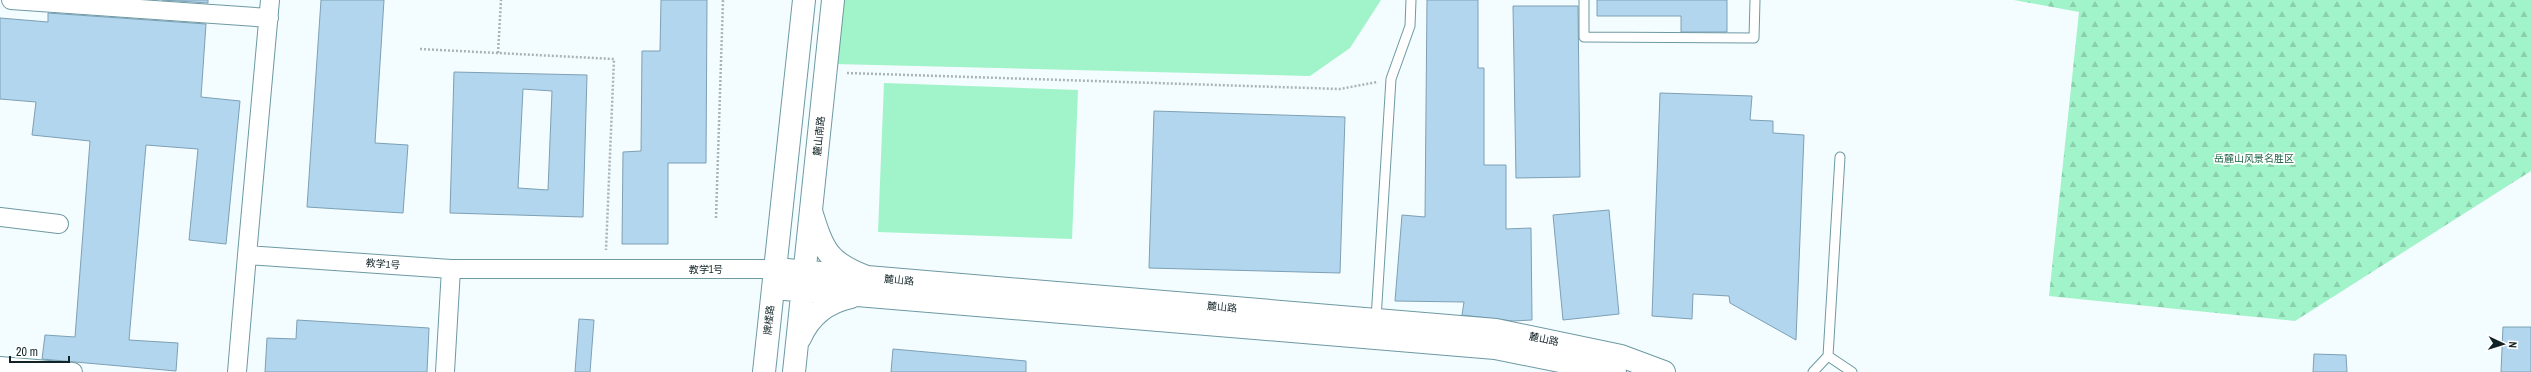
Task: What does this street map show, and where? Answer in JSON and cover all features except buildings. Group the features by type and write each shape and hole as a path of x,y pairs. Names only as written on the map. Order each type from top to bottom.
{"main road":[{"path":"774,278 804,0"},
{"name":"麓山南路","path":"804,281 833,0"},
{"path":"797,345 804,329 823,307 866,286 848,270 833,260 818,234 811,211"},
{"name":"麓山路","path":"774,278 866,286 1376,319 1496,330 1621,356 1664,372"},
{"name":"牌楼路","path":"764,372 774,278"},
{"path":"794,372 804,281"},
{"name":"麓山路","path":"866,286 1488,347 1541,355 1614,372"}],"street":[{"path":"11,0 269,18"},
{"path":"237,372 270,0"},
{"path":"0,217 58,224"},
{"name":"教学1号","path":"247,255 452,269 605,269 774,278"},
{"path":"445,372 452,269"},
{"path":"0,366 72,372"}],"lane":[{"path":"1376,319 1391,79 1410,26 1411,0"},
{"path":"1584,0 1584,37 1754,38 1755,0"},
{"path":"1813,372 1828,356 1840,157"},
{"path":"1828,356 1852,372"}],"path":[{"path":"498,53 501,0"},
{"path":"716,218 723,0"},
{"path":"420,49 614,59 605,269"},
{"path":"842,73 1340,89 1391,79"}],"green space":[{"path":"842,0 1381,0 1350,48 1310,76 835,64"},
{"name":"岳麓山风景名胜区","path":"2014,0 2531,0 2531,171 2295,321 2049,296 2079,12"},
{"path":"884,83 1078,90 1072,239 878,232"}]}
